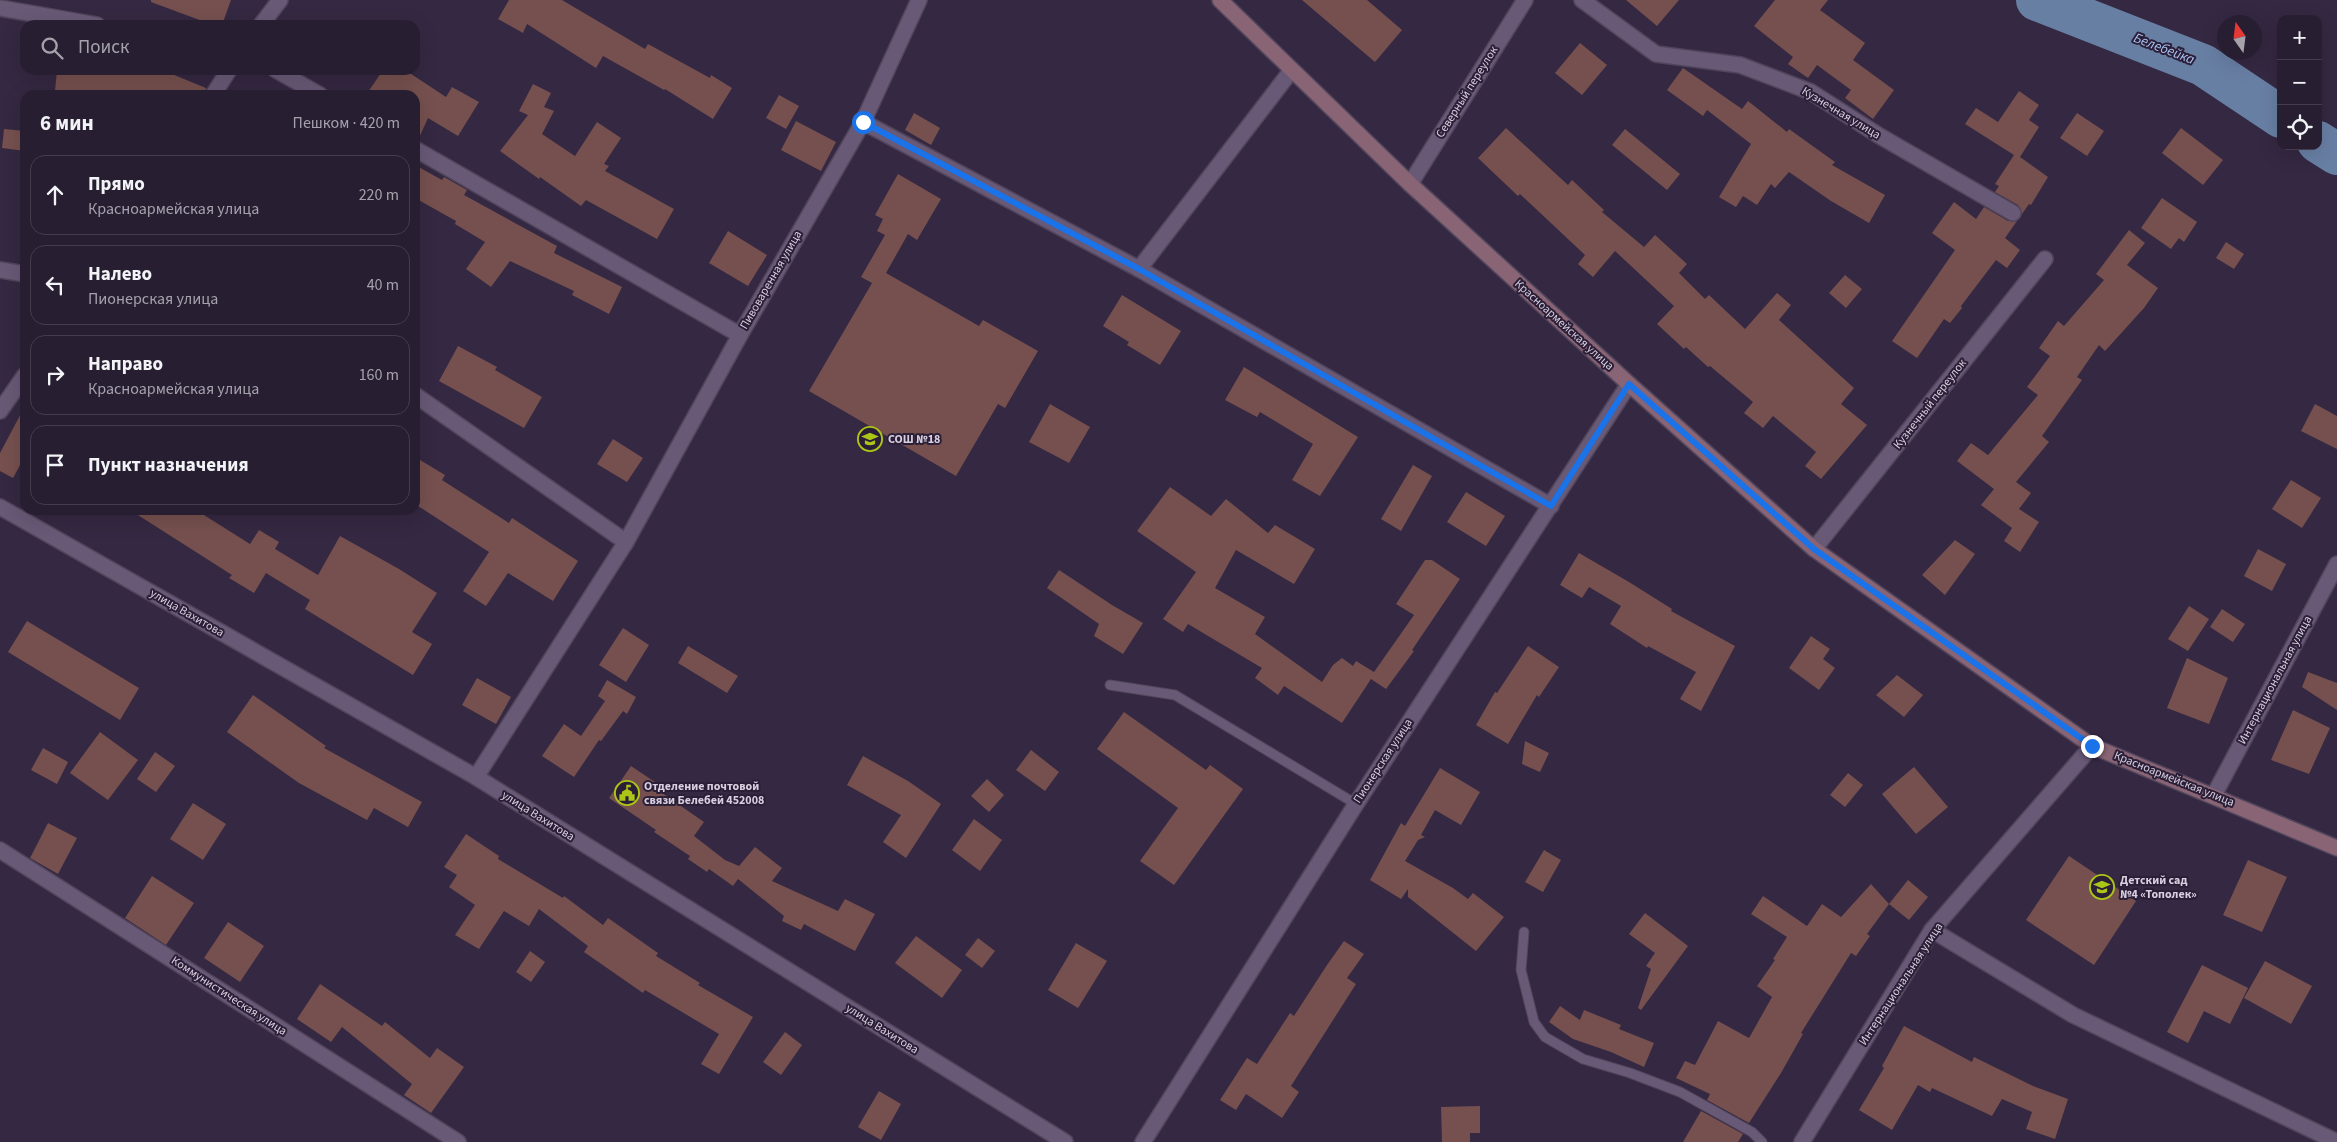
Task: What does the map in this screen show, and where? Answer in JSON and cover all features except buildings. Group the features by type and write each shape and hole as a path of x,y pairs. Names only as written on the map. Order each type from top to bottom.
{"main road":[{"name":"Красноармейская улица","path":"1220,0 1291,71 1410,184 1629,384 1814,549 2092,746 2214,795 2337,848"}],"street":[{"path":"265,20 280,0"},
{"name":"Пивоваренная улица","path":"420,152 740,335 863,122 919,0"},
{"name":"Северный переулок","path":"1410,184 1525,0"},
{"name":"Кузнечная улица","path":"1582,0 1656,54 1740,65 1811,92 1878,135 2013,213"},
{"path":"0,8 68,20"},
{"path":"1139,269 1291,71"},
{"path":"216,90 226,75"},
{"path":"285,75 311,90"},
{"path":"863,122 1139,269 1551,506"},
{"name":"Кузнечный переулок","path":"1814,549 2045,259"},
{"path":"0,270 20,273"},
{"path":"476,777 626,542 740,335"},
{"path":"0,411 20,382"},
{"name":"Пионерская улица","path":"1143,1142 1356,804 1629,384"},
{"path":"420,398 626,542"},
{"name":"улица Вахитова","path":"0,507 476,777 1065,1142"},
{"name":"Интернациональная улица","path":"2214,795 2337,564"},
{"name":"Интернациональная улица","path":"1802,1142 1932,930 2092,746"},
{"name":"Коммунистическая улица","path":"0,850 458,1142"},
{"path":"1932,930 2073,1015 2337,1142"}],"lane":[{"path":"1110,685 1176,695 1356,804"},
{"path":"1524,932 1521,970 1534,1022 1545,1037 1583,1059 1630,1073 1680,1092 1752,1132 1762,1142"}],"waterway":[{"name":"Белебейка","path":"2037,0 2203,65 2277,114"},
{"name":"Белебейка","path":"2322,145 2337,154"}],"place":[{"name":"СОШ №18","path":"870,439"},
{"name":"Отделение почтовой связи Белебей 452008","path":"627,793"},
{"name":"Детский сад №4 «Тополек»","path":"2102,887"}],"route":[{"path":"863,122 1139,269 1551,506 1629,384 1814,549 2092,746"}]}
